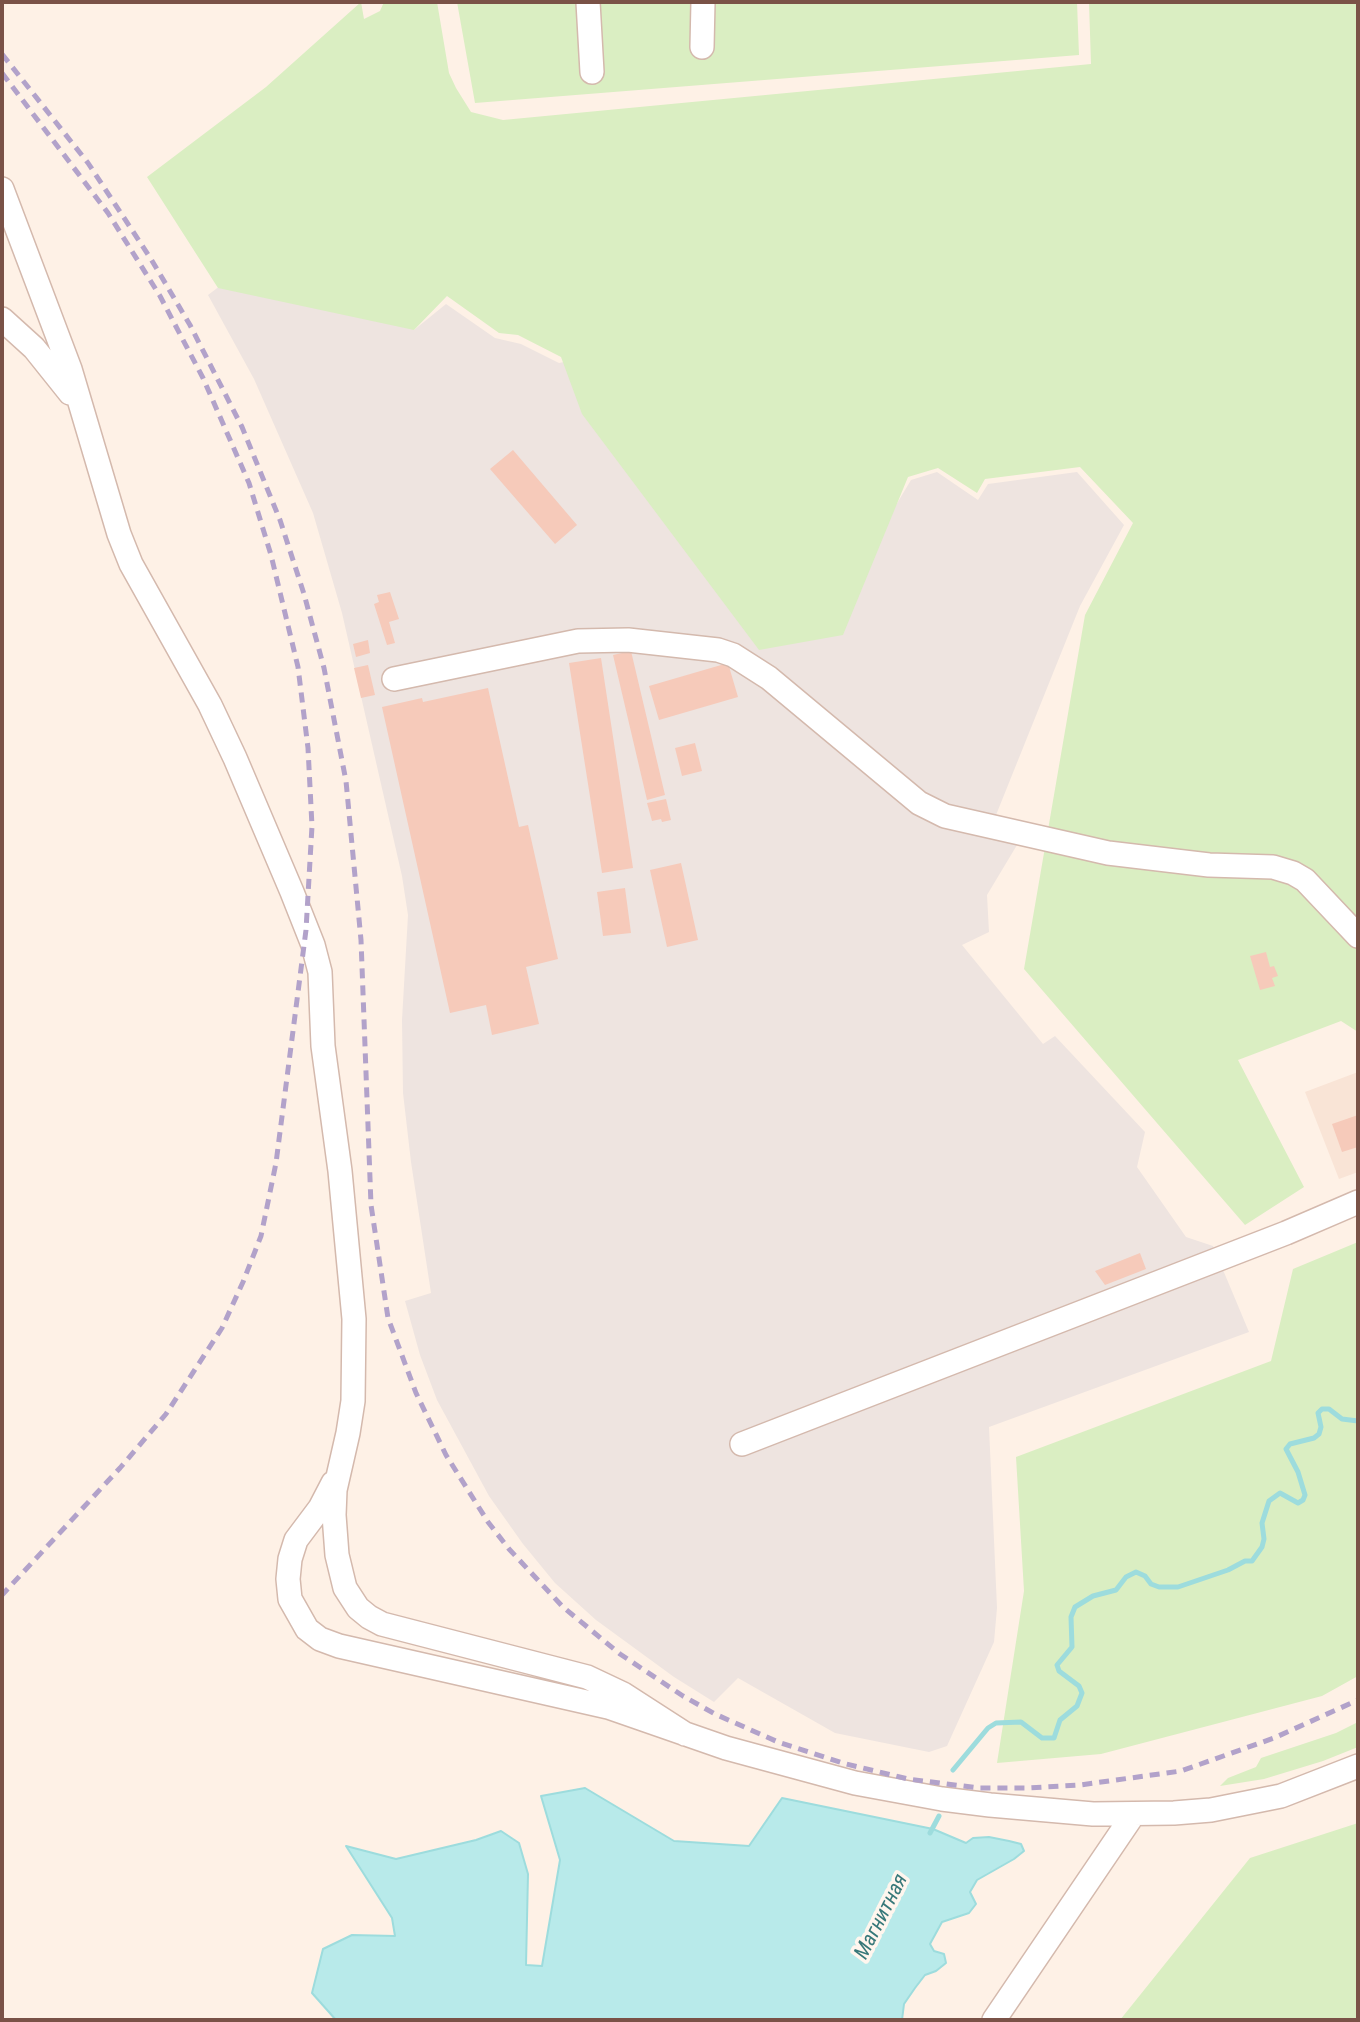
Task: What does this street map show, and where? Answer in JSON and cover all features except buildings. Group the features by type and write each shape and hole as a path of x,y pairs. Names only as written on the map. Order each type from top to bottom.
{"lane":[{"path":"588,2 592,72"},
{"path":"702,47 703,2"},
{"path":"2,189 59,337 109,507 131,564 210,705 235,758 292,892 313,945 320,972 323,1046 340,1171 354,1319 352,1401 335,1490 334,1515 337,1555 350,1598 369,1617 383,1623 596,1681 623,1694 685,1734"},
{"path":"2,319 66,385 82,415"},
{"path":"394,679 578,641 628,640 718,650 733,655 769,678 919,803 945,816 1108,853 1209,865 1273,867 1305,880 1358,936"},
{"path":"742,1444 1286,1233 1358,1202"},
{"path":"341,1464 320,1508 296,1540 290,1559 290,1599 307,1629 320,1639 339,1646 608,1707 768,1761 821,1775 918,1795 1048,1811 1133,1815 1211,1810 1280,1796 1358,1766"},
{"path":"994,2020 1133,1815"}],"shaded area":[{"path":"297,228 414,330 446,304 495,338 521,344 559,363 668,340 890,515 911,480 937,472 978,500 988,484 1077,472 1124,525 1080,606 996,815 994,838 1017,845 987,895 989,932 962,945 1043,1044 1055,1036 1145,1132 1137,1167 1186,1237 1213,1246 1249,1332 989,1427 997,1608 994,1642 947,1746 929,1752 835,1733 738,1678 714,1702 674,1677 596,1620 555,1583 489,1496 437,1400 420,1355 405,1301 431,1293 403,1093 402,1020 408,915 402,876 342,613 313,513 254,379 208,295"},
{"path":"1358,1072 1358,1172 1339,1179 1305,1092"}],"green space":[{"path":"361,2 364,19 380,11 384,2 437,2 449,73 456,88 471,112 503,120 1091,64 1089,2 1358,2 1358,1032 1341,1021 1238,1060 1304,1187 1245,1225 1024,969 1085,615 1133,523 1080,467 985,479 977,493 938,468 908,477 843,635 759,650 582,414 561,357 518,335 499,333 447,296 414,330 218,288 147,177 266,87"},
{"path":"457,2 1077,2 1079,55 475,103"},
{"path":"1358,1242 1358,1676 1322,1696 1101,1754 997,1763 1024,1591 1016,1457 1271,1361 1293,1269"},
{"path":"1358,1722 1358,1747 1264,1779 1220,1786 1228,1778 1256,1767 1261,1758 1336,1733"},
{"path":"1358,1823 1358,2020 1120,2020 1250,1858"}],"water":[{"path":"585,1788 674,1841 749,1846 782,1798 933,1829 966,1843 973,1838 989,1837 1009,1841 1021,1844 1024,1851 977,1880 970,1892 976,1904 969,1913 942,1922 930,1944 934,1951 944,1954 946,1963 925,1975 904,2004 902,2020 336,2020 312,1993 323,1949 352,1935 395,1936 392,1918 346,1846 396,1859 476,1840 501,1831 519,1843 528,1874 526,1965 542,1966 560,1860 541,1796"}],"waterway":[{"name":"Магнитная","path":"953,1770 988,1728 996,1723 1021,1722 1042,1738 1054,1738 1060,1720 1077,1706 1082,1693 1079,1686 1059,1671 1057,1665 1072,1647 1071,1617 1075,1607 1093,1596 1116,1590 1126,1577 1136,1572 1159,1587 1178,1587 1228,1570 1245,1561 1252,1561 1262,1547 1262,1523 1269,1501 1280,1493 1298,1503 1305,1495 1298,1472 1286,1449 1290,1444 1314,1438 1319,1434 1321,1427 1318,1413 1322,1409 1329,1409 1342,1419 1358,1421"},
{"name":"Магнитная","path":"930,1833 939,1816"}],"railway":[{"path":"2,54 88,163 151,259 190,325 242,427 280,520 324,668 346,781 361,940 371,1205 388,1318 416,1393 446,1455 488,1522 509,1549 563,1607 620,1654 683,1696 715,1714 778,1742 846,1764 908,1779 979,1788 1027,1788 1080,1785 1181,1771 1274,1738 1358,1700"},
{"path":"2,73 108,213 160,296 203,378 249,483 271,555 298,667 308,748 312,826 306,930 276,1163 261,1236 243,1282 222,1328 166,1414 120,1468 2,1595"}]}
